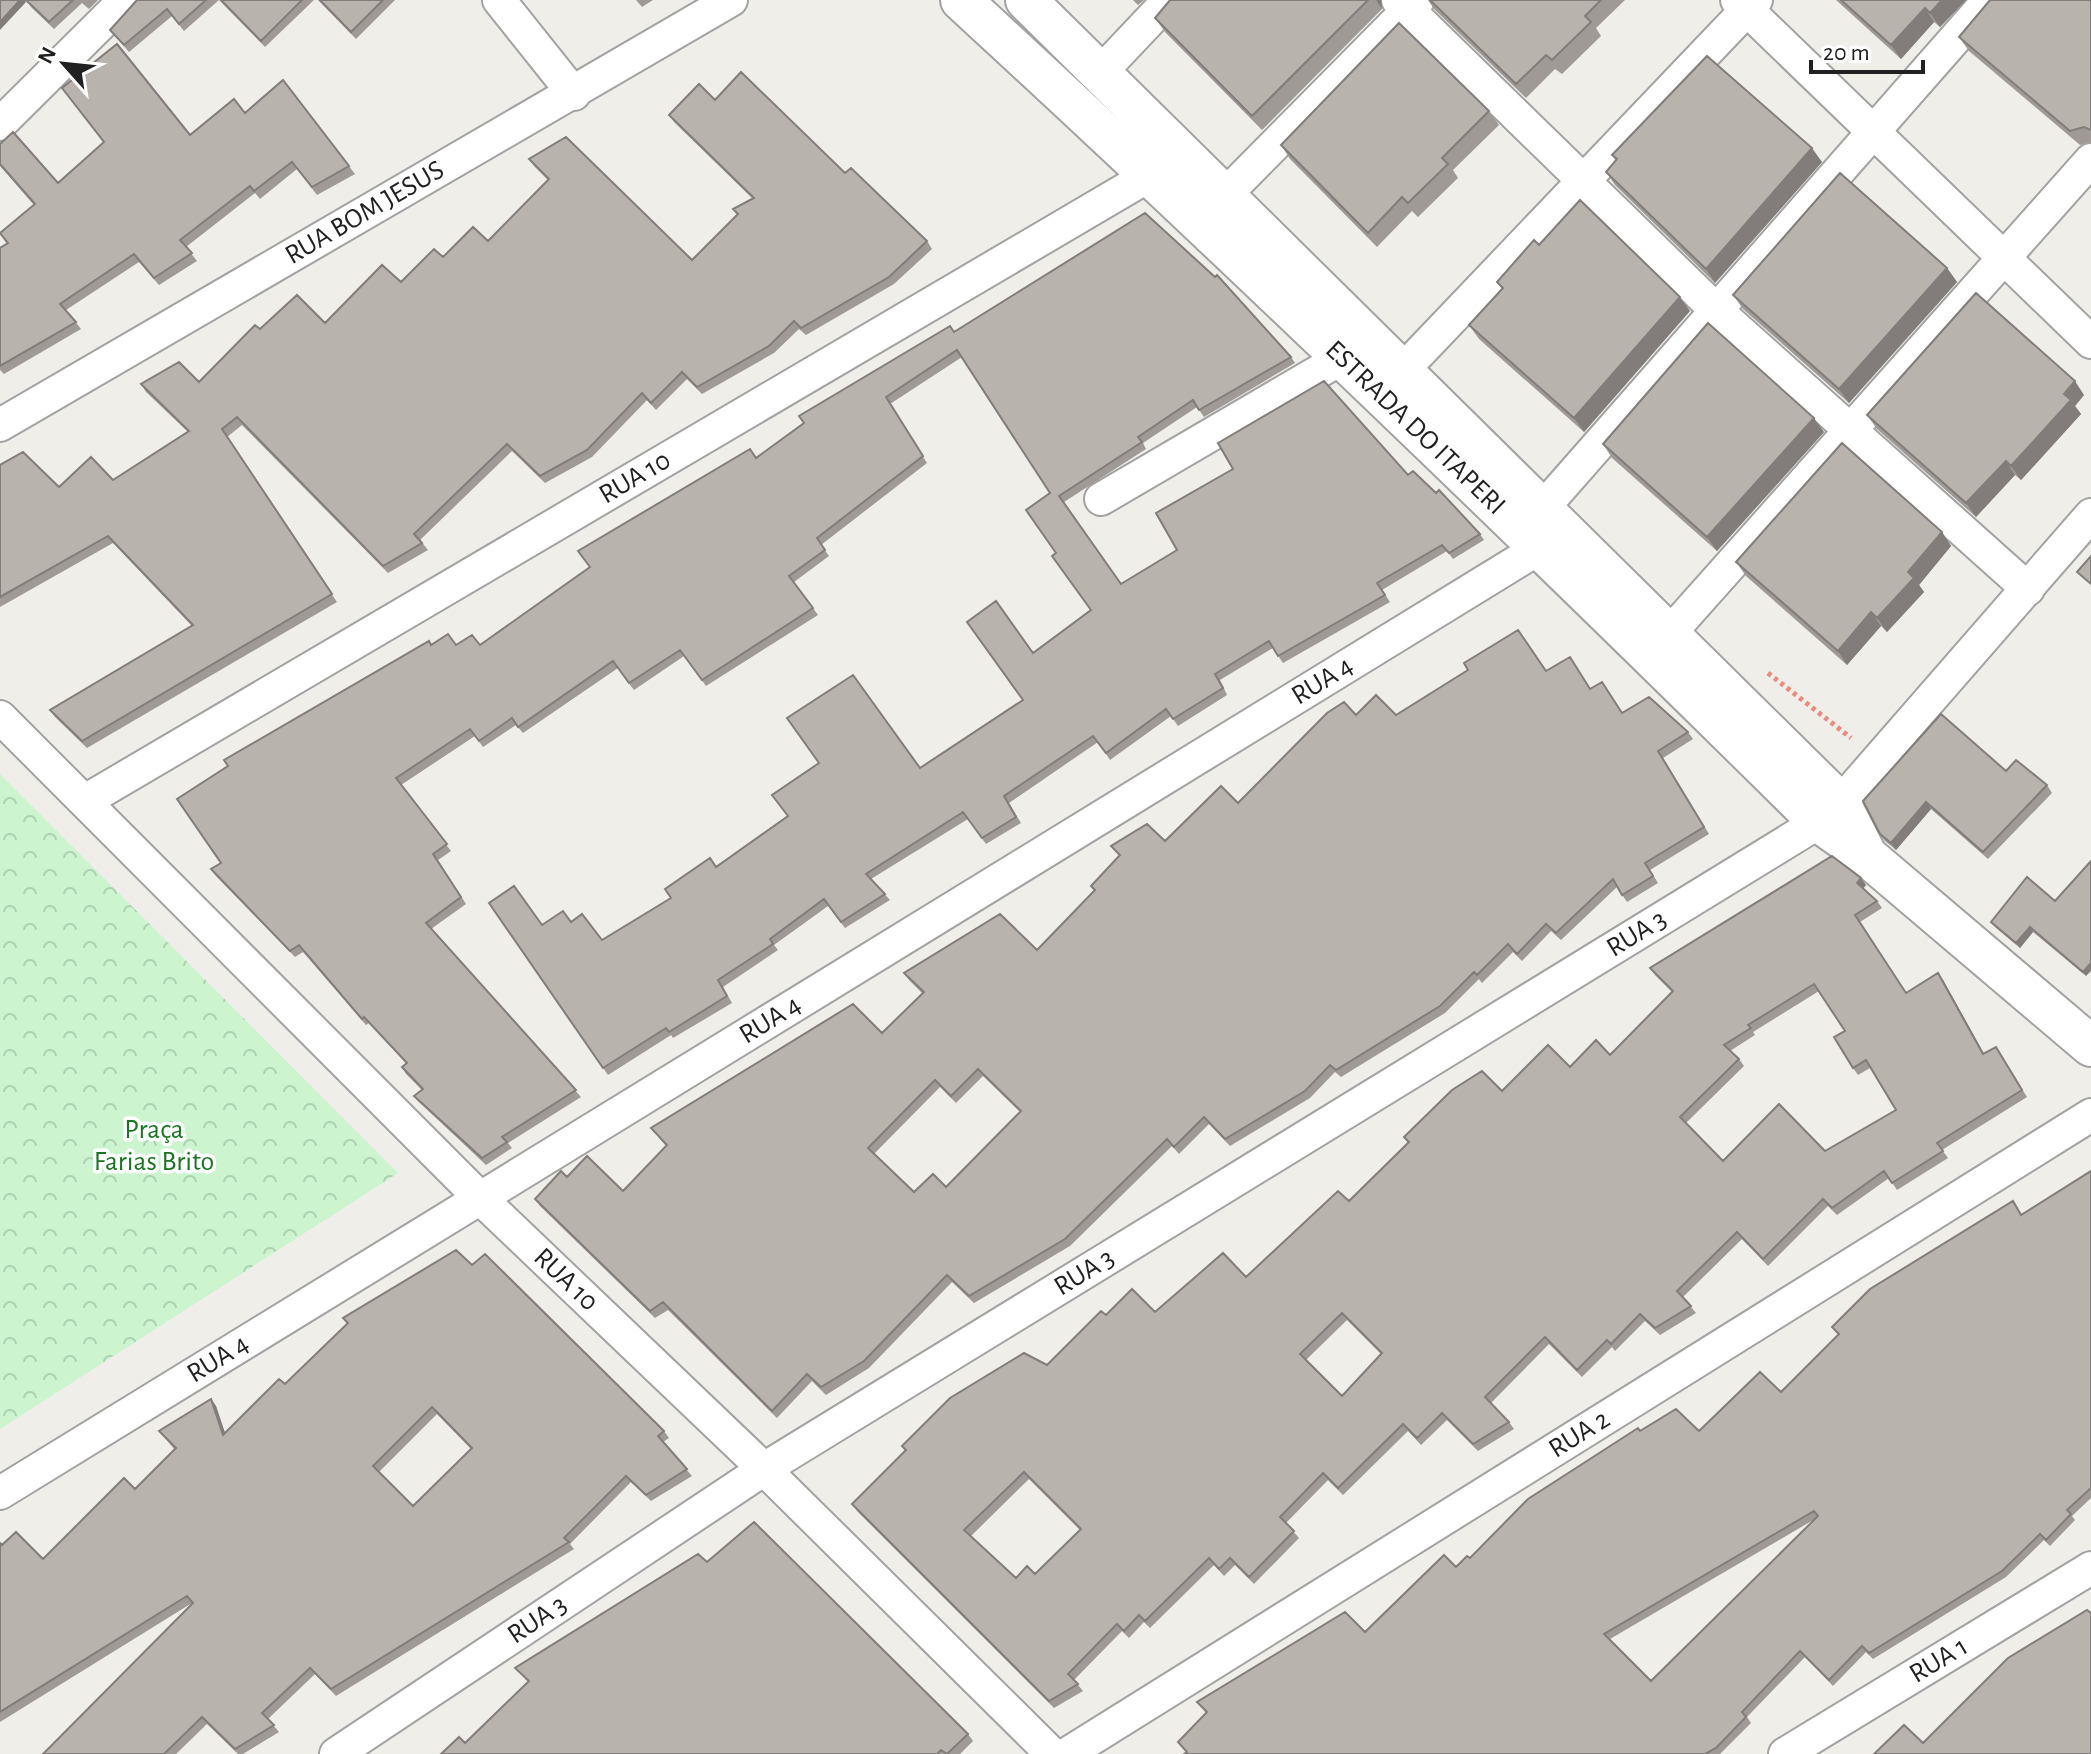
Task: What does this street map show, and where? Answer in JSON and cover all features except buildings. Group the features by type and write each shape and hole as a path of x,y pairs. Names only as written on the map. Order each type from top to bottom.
{"street":[{"path":"0,124 125,0"},
{"path":"499,0 574,94"},
{"name":"RUA BOM JESUS","path":"0,425 731,0"},
{"name":"ESTRADA DO ITAPERI","path":"961,0 1167,165 1225,195 1402,371 1542,528 1829,813"},
{"name":"ESTRADA DO ITAPERI","path":"1026,0 1101,72 1167,165 1342,358 1669,634 1867,856 2091,1046"},
{"path":"1101,72 1169,0"},
{"name":"RUA 4","path":"0,1493 480,1198 1542,528 1717,311 1989,0"},
{"path":"1225,195 1408,3 1717,311 1850,426 2028,589"},
{"path":"1402,371 1584,181 1747,3 1874,132 2091,342"},
{"path":"1669,634 1850,426 2091,160"},
{"name":"RUA 10","path":"85,801 1167,165"},
{"path":"1101,499 1342,358"},
{"name":"RUA 3","path":"336,1754 764,1469 1829,813 2091,515"},
{"name":"RUA 10","path":"0,717 480,1198 764,1469 1052,1754"},
{"name":"RUA 2","path":"1067,1754 2091,1115"},
{"name":"RUA 1","path":"1785,1754 2091,1568"}],"green space":[{"name":"Praça Farias Brito","path":"0,774 398,1173 0,1429"}]}
